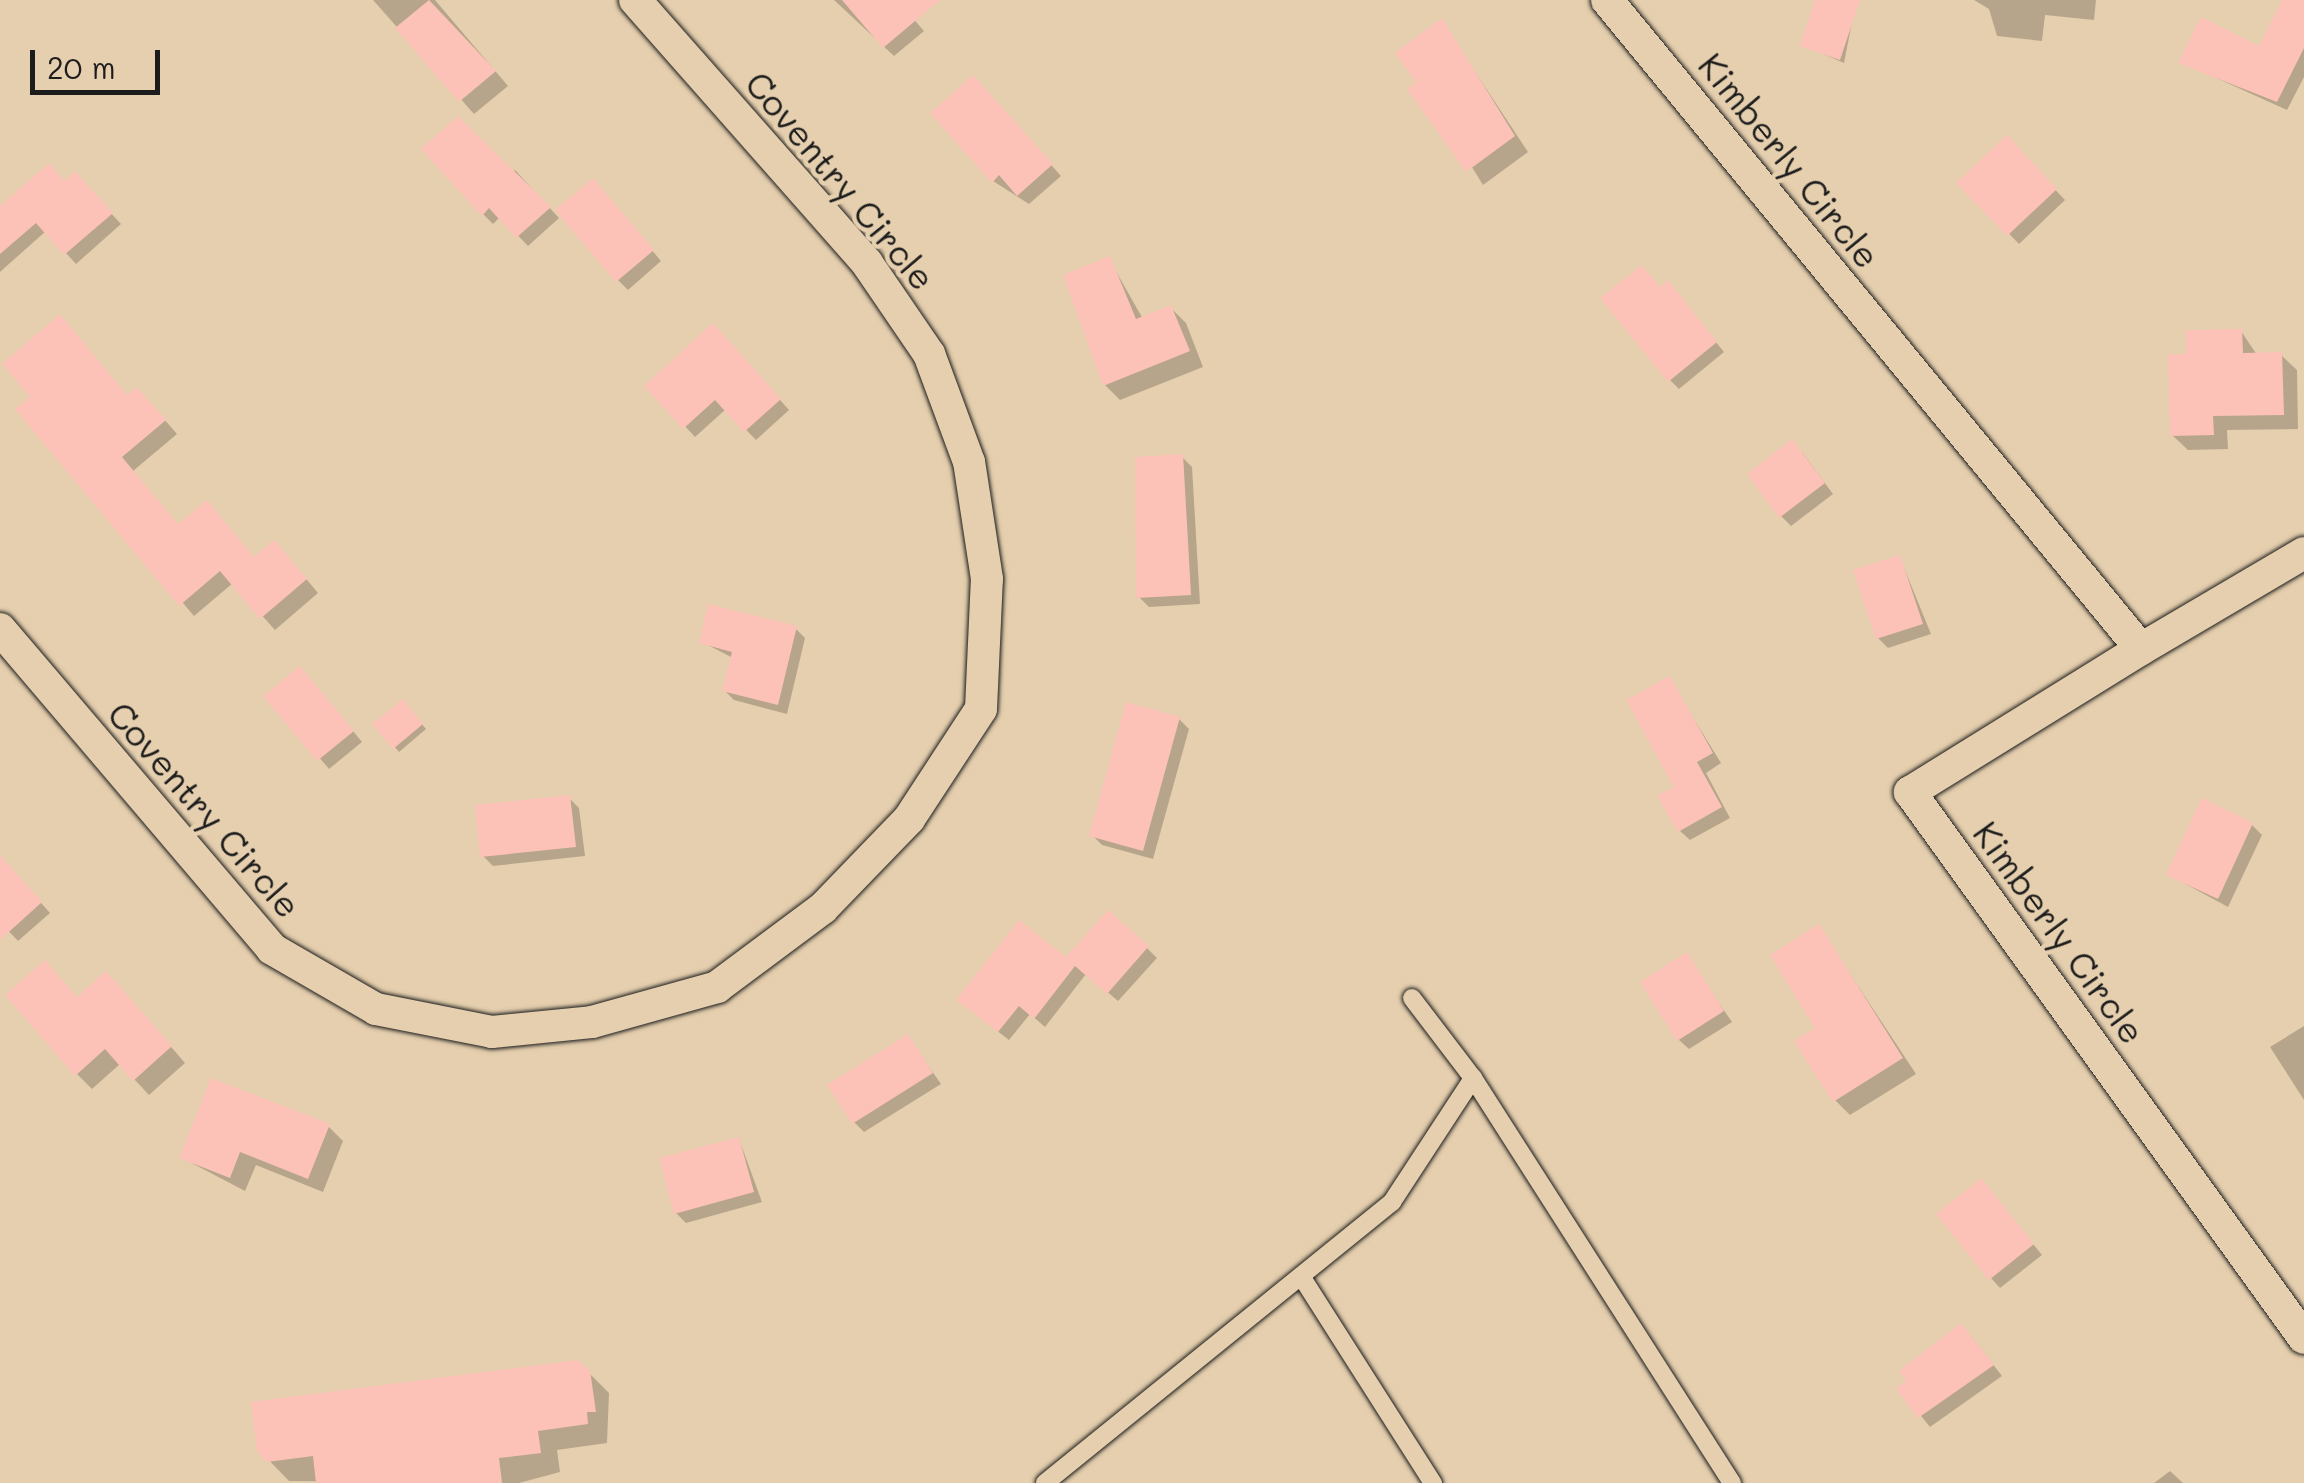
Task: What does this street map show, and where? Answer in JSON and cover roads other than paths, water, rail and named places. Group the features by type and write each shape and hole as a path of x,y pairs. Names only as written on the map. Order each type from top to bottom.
{"street":[{"name":"Coventry Circle","path":"0,629 272,950 376,1009 492,1032 592,1022 716,987 823,908 910,819 981,709 987,578 969,462 929,354 866,263 634,0"},
{"name":"Kimberly Circle","path":"1607,0 2141,649"},
{"name":"Kimberly Circle","path":"2304,552 1910,792 2304,1338"}],"lane":[{"path":"1412,998 1474,1078 1732,1483"},
{"path":"1045,1483 1392,1202 1474,1078"},
{"path":"1300,1276 1433,1483"}]}
